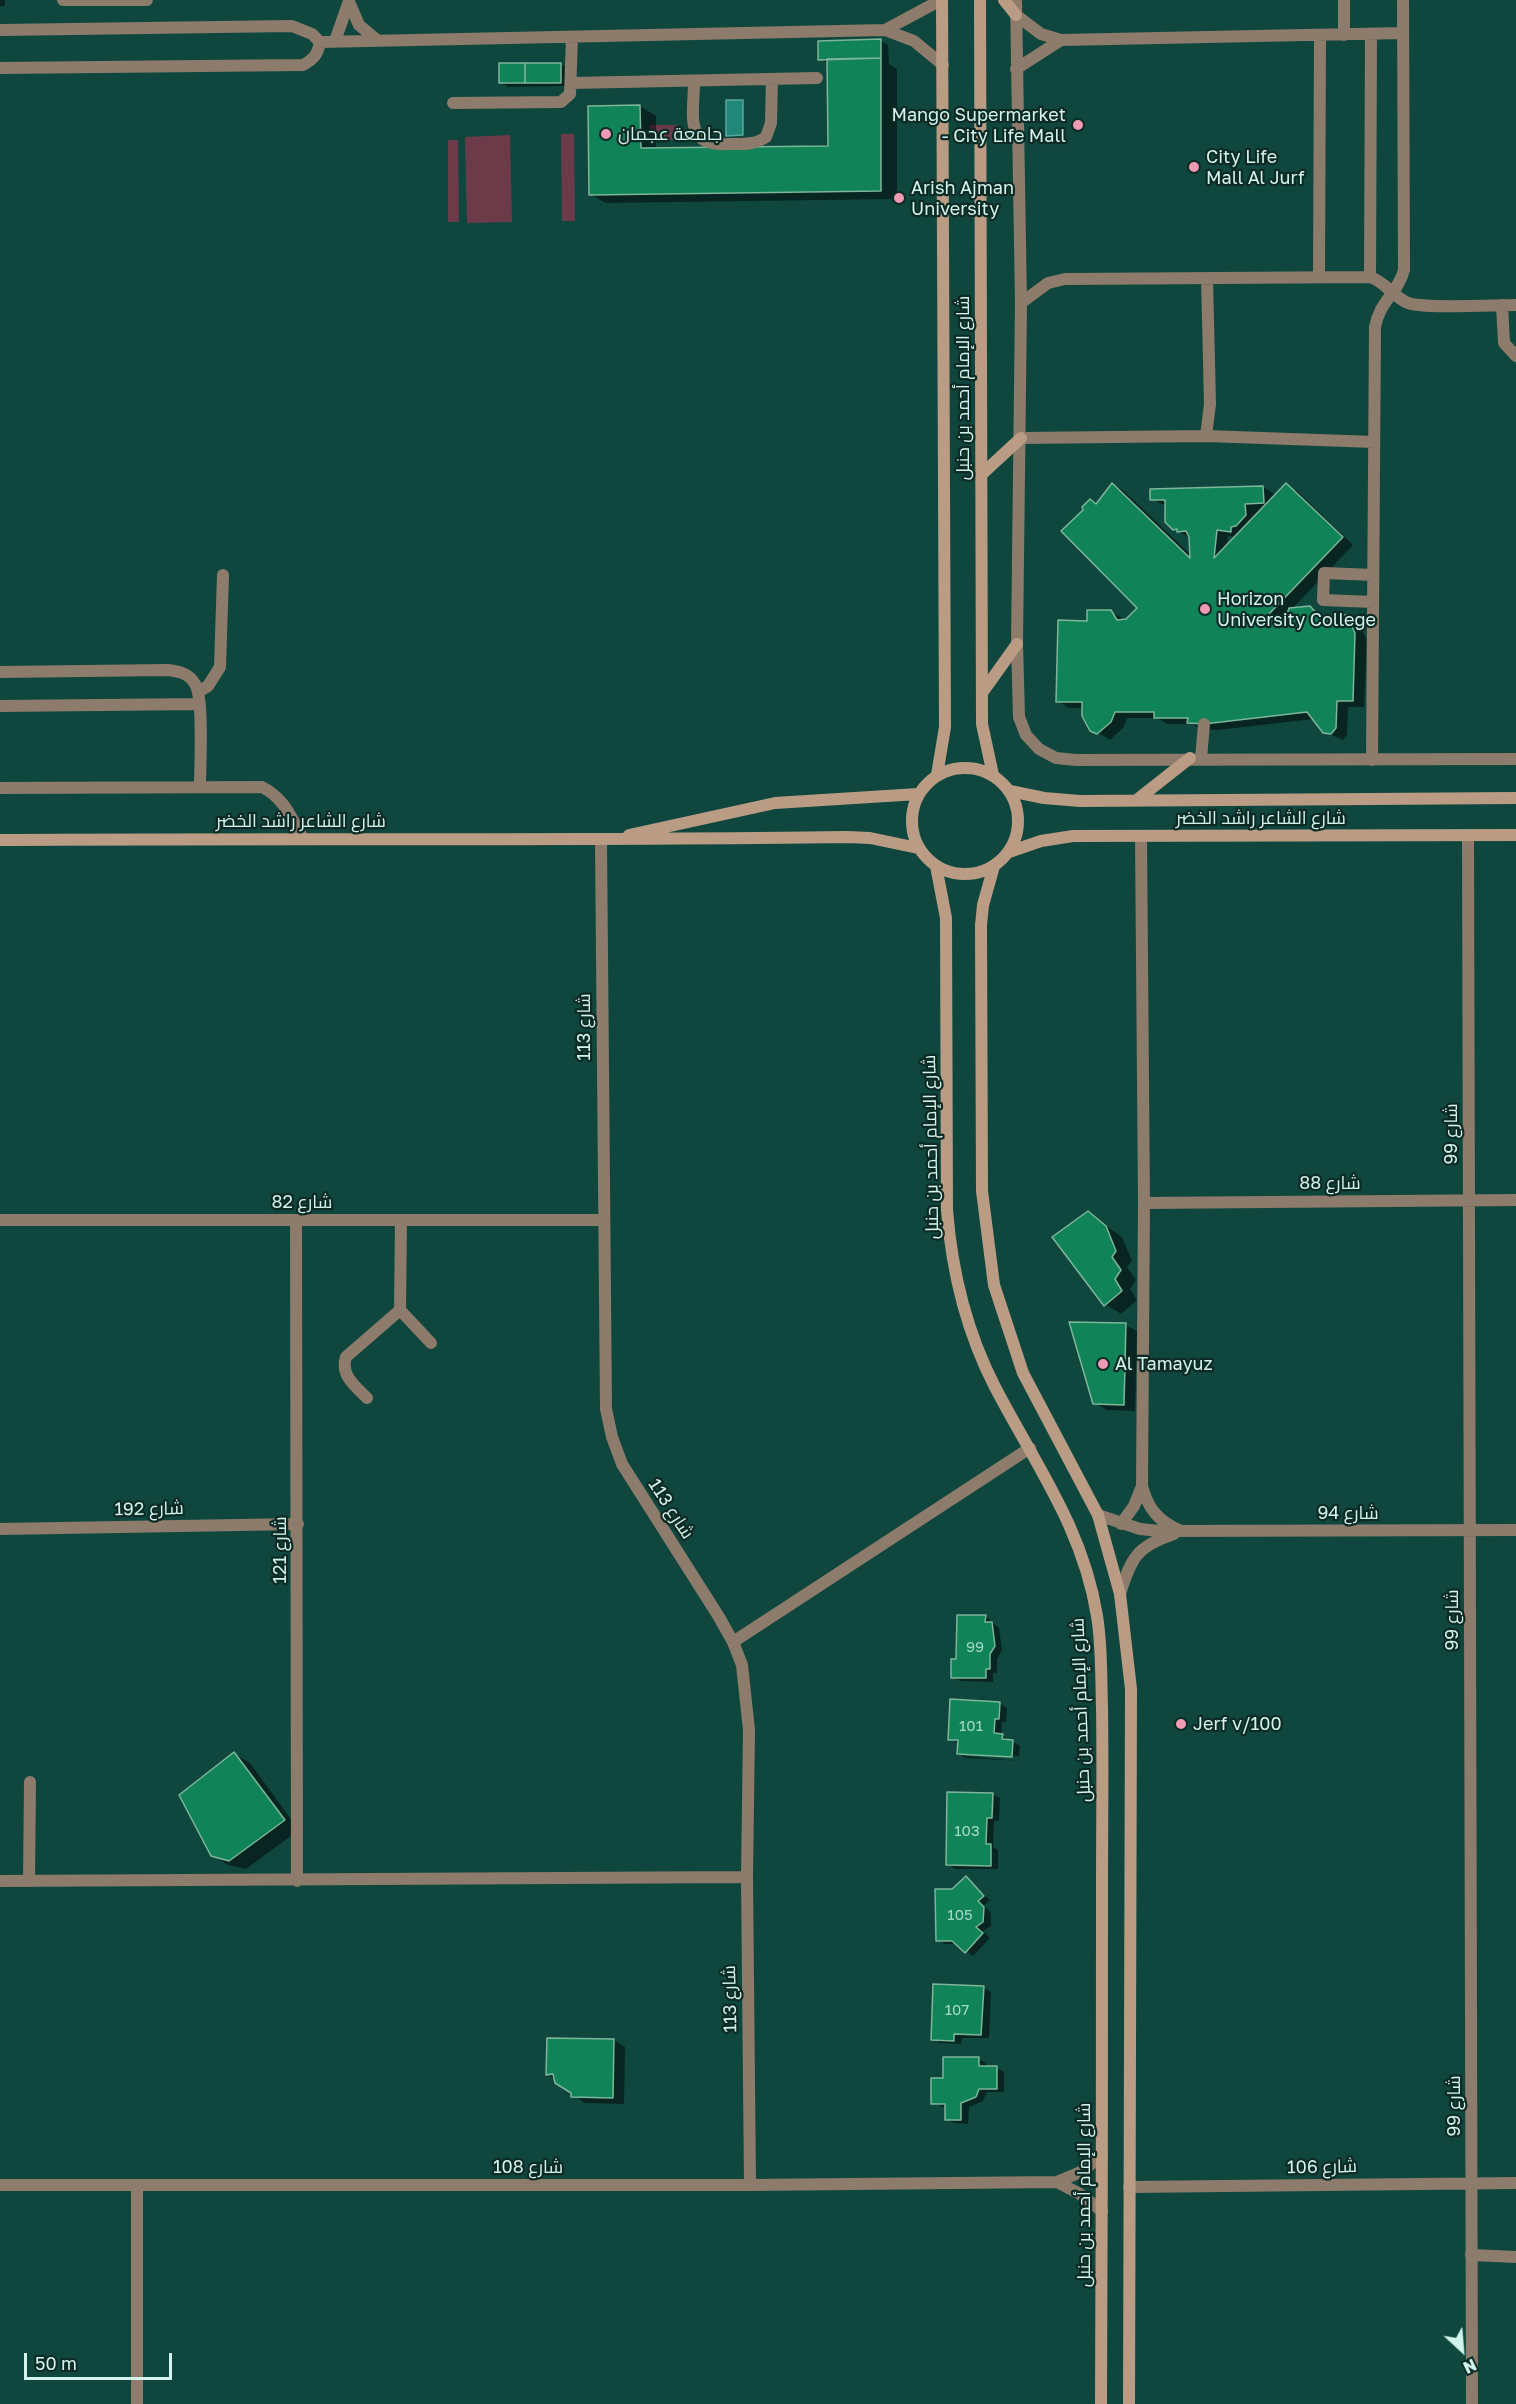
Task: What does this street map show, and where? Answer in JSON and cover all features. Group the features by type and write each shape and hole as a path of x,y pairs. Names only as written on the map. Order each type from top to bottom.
{"street":[{"path":"63,0 147,0"},
{"path":"885,30 942,0"},
{"name":"شارع الإمام أحمد بن حنبل","path":"937,775 945,727 942,0"},
{"name":"شارع الإمام أحمد بن حنبل","path":"980,0 982,693 983,736 993,775"},
{"path":"1004,0 1016,15 1041,34 1062,40 1404,33"},
{"path":"1016,0 1021,303 1017,644 1019,717 1026,735 1039,749 1056,758 1076,760 1516,759"},
{"path":"1344,0 1344,35"},
{"path":"1372,760 1375,327 1380,307 1393,291 1404,270 1403,0"},
{"path":"349,1 359,25 377,40"},
{"path":"335,41 349,1"},
{"path":"0,30 291,26 312,34 320,42 885,30 914,41 943,65"},
{"path":"1370,277 1371,34"},
{"path":"1319,277 1320,36"},
{"path":"453,103 561,102 570,94 572,37"},
{"path":"1016,69 1062,40"},
{"path":"0,68 293,65 312,60 319,52 320,42"},
{"path":"571,83 818,78"},
{"path":"694,81 695,132 706,144 715,145 752,144 766,137 771,123 772,79"},
{"path":"1021,303 1048,284 1065,279 1370,277 1383,282 1400,298 1417,305 1516,305"},
{"path":"1206,436 1210,404 1208,278"},
{"path":"1502,305 1504,343 1516,356"},
{"path":"982,474 1021,438 1206,436 1374,442"},
{"path":"1373,575 1324,573 1323,600 1373,602"},
{"path":"199,698 220,667 223,575"},
{"path":"982,693 1017,644"},
{"path":"0,672 178,671 188,676 199,698 200,786"},
{"path":"0,706 199,698"},
{"path":"1138,800 1195,758 1204,724"},
{"path":"965,767 993,775 1010,791 1019,815 1018,828 1009,852 994,866 975,874 955,874 936,866 918,848 911,821 918,794 937,775 965,767"},
{"path":"0,788 249,785 274,793 284,802 302,837"},
{"name":"شارع الشاعر راشد الخضر","path":"1010,791 1062,800 1516,798"},
{"name":"شارع الشاعر راشد الخضر","path":"601,841 775,803 918,794"},
{"name":"شارع الشاعر راشد الخضر","path":"1009,852 1057,838 1516,835"},
{"path":"1141,836 1144,1203 1142,1486 1146,1501 1154,1515 1166,1525 1181,1532"},
{"name":"شارع 99","path":"1468,836 1472,2404"},
{"name":"شارع الشاعر راشد الخضر","path":"0,840 302,837 601,841 847,837 870,838 918,848"},
{"name":"شارع 113","path":"601,841 604,1380 612,1437 636,1488 734,1642 742,1665 747,1697 750,2185"},
{"name":"شارع الإمام أحمد بن حنبل","path":"936,866 946,918 947,1198 950,1249 968,1326 994,1386 1059,1500 1077,1539 1090,1578 1098,1618 1102,1734 1101,2404"},
{"path":"994,866 983,905 981,925 982,1191 988,1254 1002,1315 1023,1373 1098,1515 1120,1594 1131,1689 1129,2404"},
{"name":"شارع 88","path":"1144,1203 1516,1200"},
{"name":"شارع 82","path":"0,1220 603,1220"},
{"name":"شارع 121","path":"296,1220 297,1881"},
{"path":"401,1220 400,1310 431,1343"},
{"path":"367,1398 345,1374 346,1357 400,1310"},
{"path":"734,1642 1030,1448"},
{"path":"1121,1524 1134,1506 1142,1486"},
{"name":"شارع 94","path":"1098,1515 1121,1524 1150,1530 1181,1532 1516,1530"},
{"name":"شارع 192","path":"0,1529 298,1524"},
{"name":"شارع 94","path":"1120,1594 1130,1563 1137,1553 1157,1540 1181,1532"},
{"path":"29,1881 30,1782"},
{"path":"0,1881 747,1877"},
{"name":"شارع 108","path":"0,2185 750,2185 1057,2182 1083,2170 1102,2155"},
{"name":"شارع 108","path":"1057,2182 1080,2194 1102,2211"},
{"name":"شارع 106","path":"1129,2187 1516,2183"},
{"path":"137,2186 137,2404"},
{"path":"1471,2255 1516,2257"}],"shaded area":[{"path":"726,100 743,100 743,135 726,136"},
{"path":"650,125 678,125 678,140 650,140"},
{"path":"561,134 574,134 575,221 562,221"},
{"path":"510,135 512,222 467,223 465,137"},
{"path":"448,140 458,140 459,222 448,222"}],"building":[{"path":"881,39 881,58 818,60 818,41"},
{"path":"881,58 881,191 589,195 588,106 640,105 641,148 828,146 827,59"},
{"path":"499,63 525,63 525,83 499,83"},
{"path":"525,63 561,63 561,83 525,83"},
{"name":"Horizon University College","path":"1112,483 1190,558 1189,537 1186,531 1177,532 1177,529 1173,530 1165,522 1165,500 1150,500 1150,489 1263,486 1264,503 1245,504 1246,515 1236,526 1231,527 1231,532 1217,530 1214,558 1286,483 1343,537 1269,614 1274,618 1286,617 1289,608 1310,606 1319,616 1347,615 1355,633 1353,701 1337,701 1336,728 1331,734 1323,733 1307,712 1204,724 1187,723 1188,718 1154,718 1154,712 1115,712 1111,722 1097,734 1090,731 1082,716 1082,702 1056,702 1058,620 1087,621 1087,610 1111,610 1117,620 1126,619 1137,608 1061,531 1083,510 1082,507 1090,499 1096,504"},
{"path":"1088,1211 1106,1226 1116,1251 1112,1257 1121,1270 1115,1279 1122,1291 1104,1306 1052,1237"},
{"name":"Al Tamayuz","path":"1069,1322 1126,1323 1124,1405 1093,1404"},
{"path":"957,1615 986,1615 985,1622 992,1622 995,1646 990,1654 990,1669 986,1669 986,1678 951,1678 951,1659 956,1659"},
{"path":"950,1699 1000,1702 999,1719 995,1719 994,1733 1003,1734 1002,1739 1013,1740 1012,1757 957,1754 958,1740 948,1740"},
{"path":"234,1752 285,1820 229,1861 211,1856 179,1795"},
{"path":"947,1792 993,1793 992,1818 987,1818 986,1844 991,1844 991,1866 946,1865"},
{"path":"966,1876 984,1896 978,1901 984,1907 983,1922 976,1927 983,1933 965,1953 952,1941 936,1941 935,1889 952,1889"},
{"path":"933,1984 984,1986 981,2035 954,2034 954,2041 931,2040"},
{"path":"547,2038 614,2039 613,2098 571,2097 571,2093 555,2083 553,2074 546,2075"},
{"path":"943,2057 979,2057 979,2066 997,2066 997,2089 979,2089 976,2097 961,2103 961,2120 945,2120 945,2104 931,2104 931,2078 943,2078"}],"place":[{"name":"Mango Supermarket - City Life Mall","path":"1078,125"},
{"name":"جامعة عجمان","path":"606,134"},
{"name":"City Life Mall Al Jurf","path":"1194,167"},
{"name":"Arish Ajman University","path":"899,198"},
{"name":"Horizon University College","path":"1205,609"},
{"name":"Al Tamayuz","path":"1103,1364"},
{"name":"Jerf v/100","path":"1181,1724"}]}
